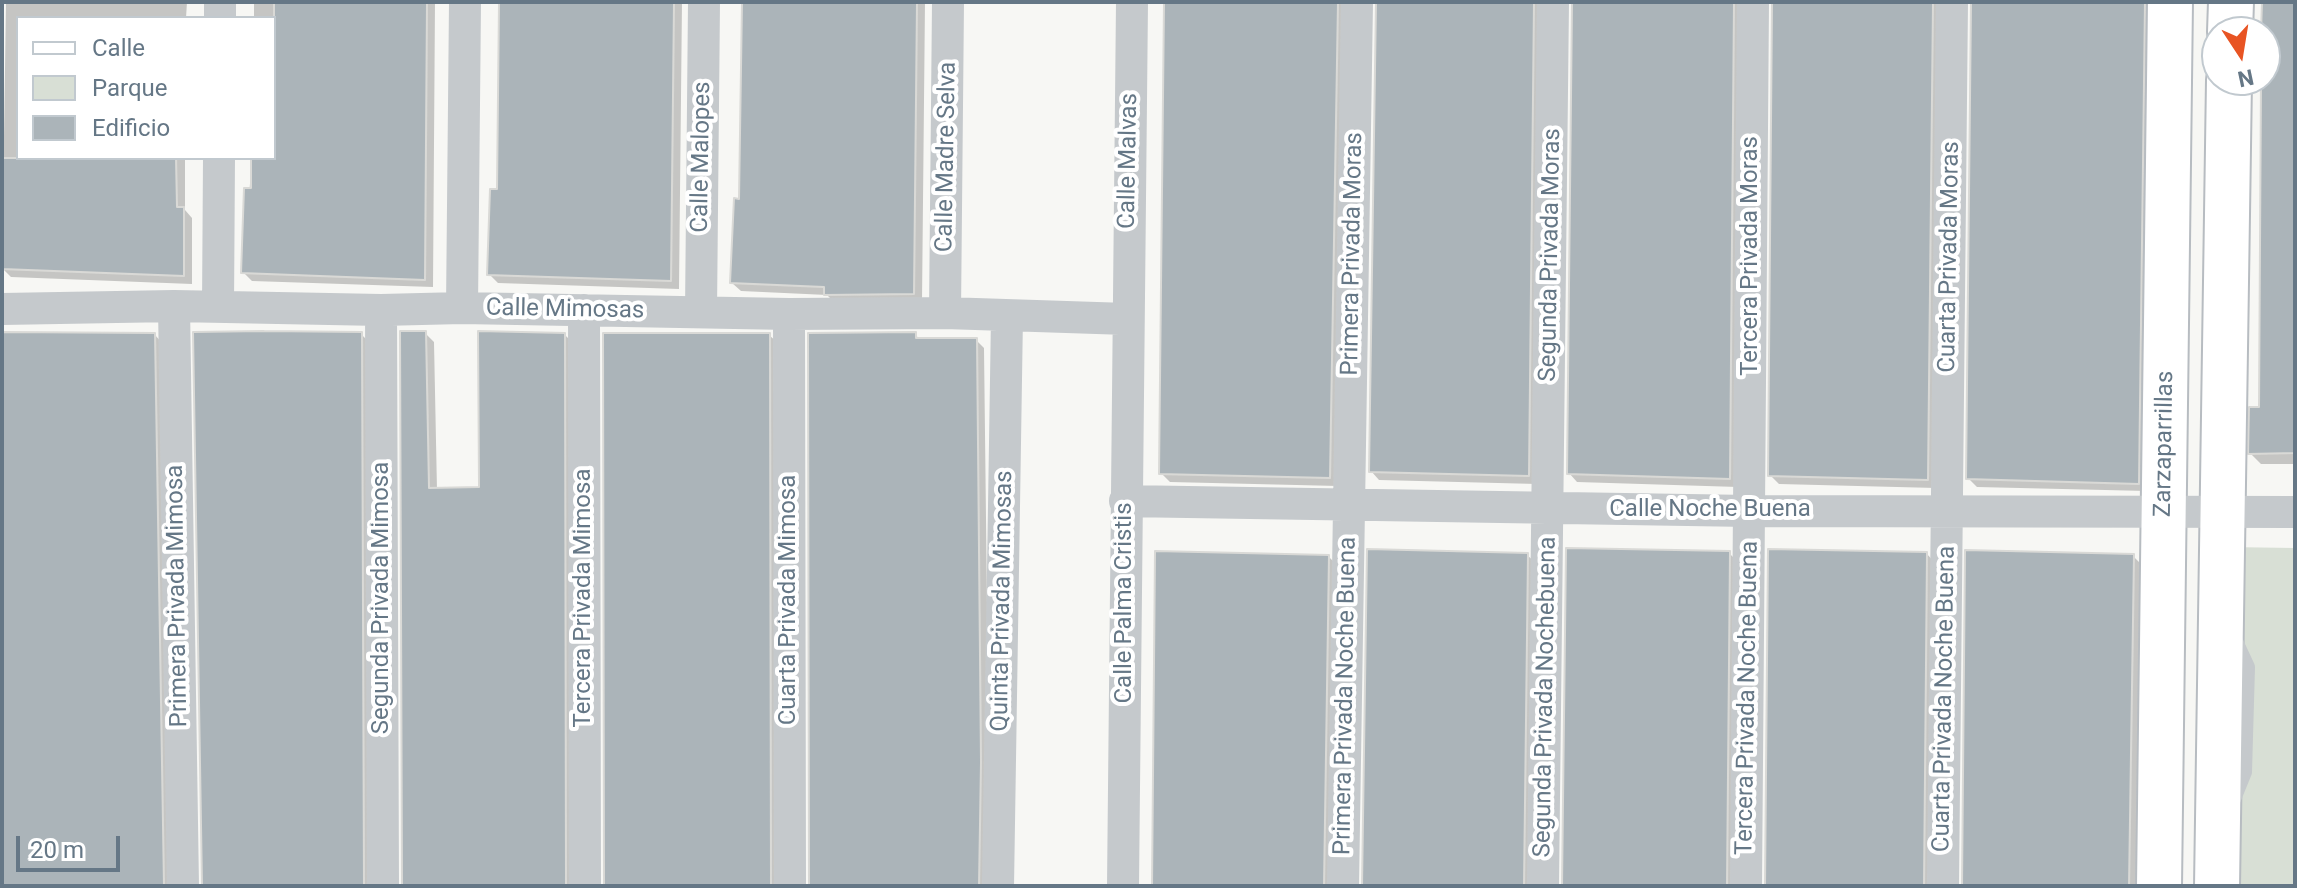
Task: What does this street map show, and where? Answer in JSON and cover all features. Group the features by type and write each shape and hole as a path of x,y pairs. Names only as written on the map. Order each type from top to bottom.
{"street":[{"path":"462,308 465,2"},
{"name":"Calle Malopes","path":"701,312 704,2"},
{"name":"Calle Madre Selva","path":"945,313 948,2"},
{"name":"Calle Malvas","path":"1127,319 1132,2"},
{"name":"Primera Privada Moras","path":"1348,505 1357,2"},
{"name":"Segunda Privada Moras","path":"1548,509 1553,2"},
{"name":"Tercera Privada Moras","path":"1750,511 1753,2"},
{"name":"Cuarta Privada Moras","path":"1948,512 1952,2"},
{"name":"Zarzaparrillas","path":"2159,886 2170,2"},
{"path":"2217,886 2229,96"},
{"path":"218,307 219,160"},
{"name":"Calle Mimosas","path":"2,309 174,306 381,310 462,308 789,314 945,313 1127,319"},
{"name":"Primera Privada Mimosa","path":"174,306 183,886"},
{"name":"Segunda Privada Mimosa","path":"381,310 383,886"},
{"name":"Tercera Privada Mimosa","path":"584,310 585,886"},
{"name":"Cuarta Privada Mimosa","path":"789,314 790,886"},
{"name":"Quinta Privada Mimosas","path":"998,886 1007,316"},
{"name":"Calle Palma Cristis","path":"1123,886 1127,319"},
{"name":"Calle Noche Buena","path":"1125,501 1750,511 2295,512"},
{"name":"Primera Privada Noche Buena","path":"1343,886 1348,505"},
{"name":"Segunda Privada Nochebuena","path":"1543,886 1548,509"},
{"name":"Tercera Privada Noche Buena","path":"1746,886 1750,511"},
{"name":"Cuarta Privada Noche Buena","path":"1943,886 1948,512"}],"green space":[{"path":"2227,547 2295,548 2295,886 2221,886"}],"building":[{"path":"274,2 427,2 425,280 241,273 244,188 251,188 251,160 276,160"},
{"path":"499,2 674,2 671,281 487,275 490,189 497,189"},
{"path":"742,2 917,2 914,294 824,295 824,287 730,283 734,198 739,199"},
{"path":"1164,2 1338,2 1330,478 1159,474"},
{"path":"1376,2 1534,2 1529,476 1369,472"},
{"path":"1572,2 1734,2 1730,479 1567,474"},
{"path":"1772,2 1933,2 1928,480 1768,476"},
{"path":"1971,2 2145,2 2139,484 1966,479"},
{"path":"2262,2 2295,2 2295,453 2248,454 2249,407 2259,407 2261,96 2281,96 2281,16 2262,16"},
{"path":"2,158 176,160 177,207 184,207 184,276 2,269"},
{"path":"400,331 426,331 429,488 479,487 478,331 565,333 566,886 402,886"},
{"path":"2,332 155,333 164,886 2,886"},
{"path":"193,332 362,332 364,886 202,886"},
{"path":"916,332 916,338 977,338 981,762 979,886 809,886 808,333"},
{"path":"603,333 770,333 771,886 604,886"},
{"path":"1566,548 1730,551 1727,886 1562,886"},
{"path":"1367,549 1528,553 1524,886 1362,886"},
{"path":"1768,549 1927,552 1924,886 1765,886"},
{"path":"1965,550 2134,554 2129,886 1962,886"},
{"path":"1155,551 1329,555 1324,886 1152,886"}]}
